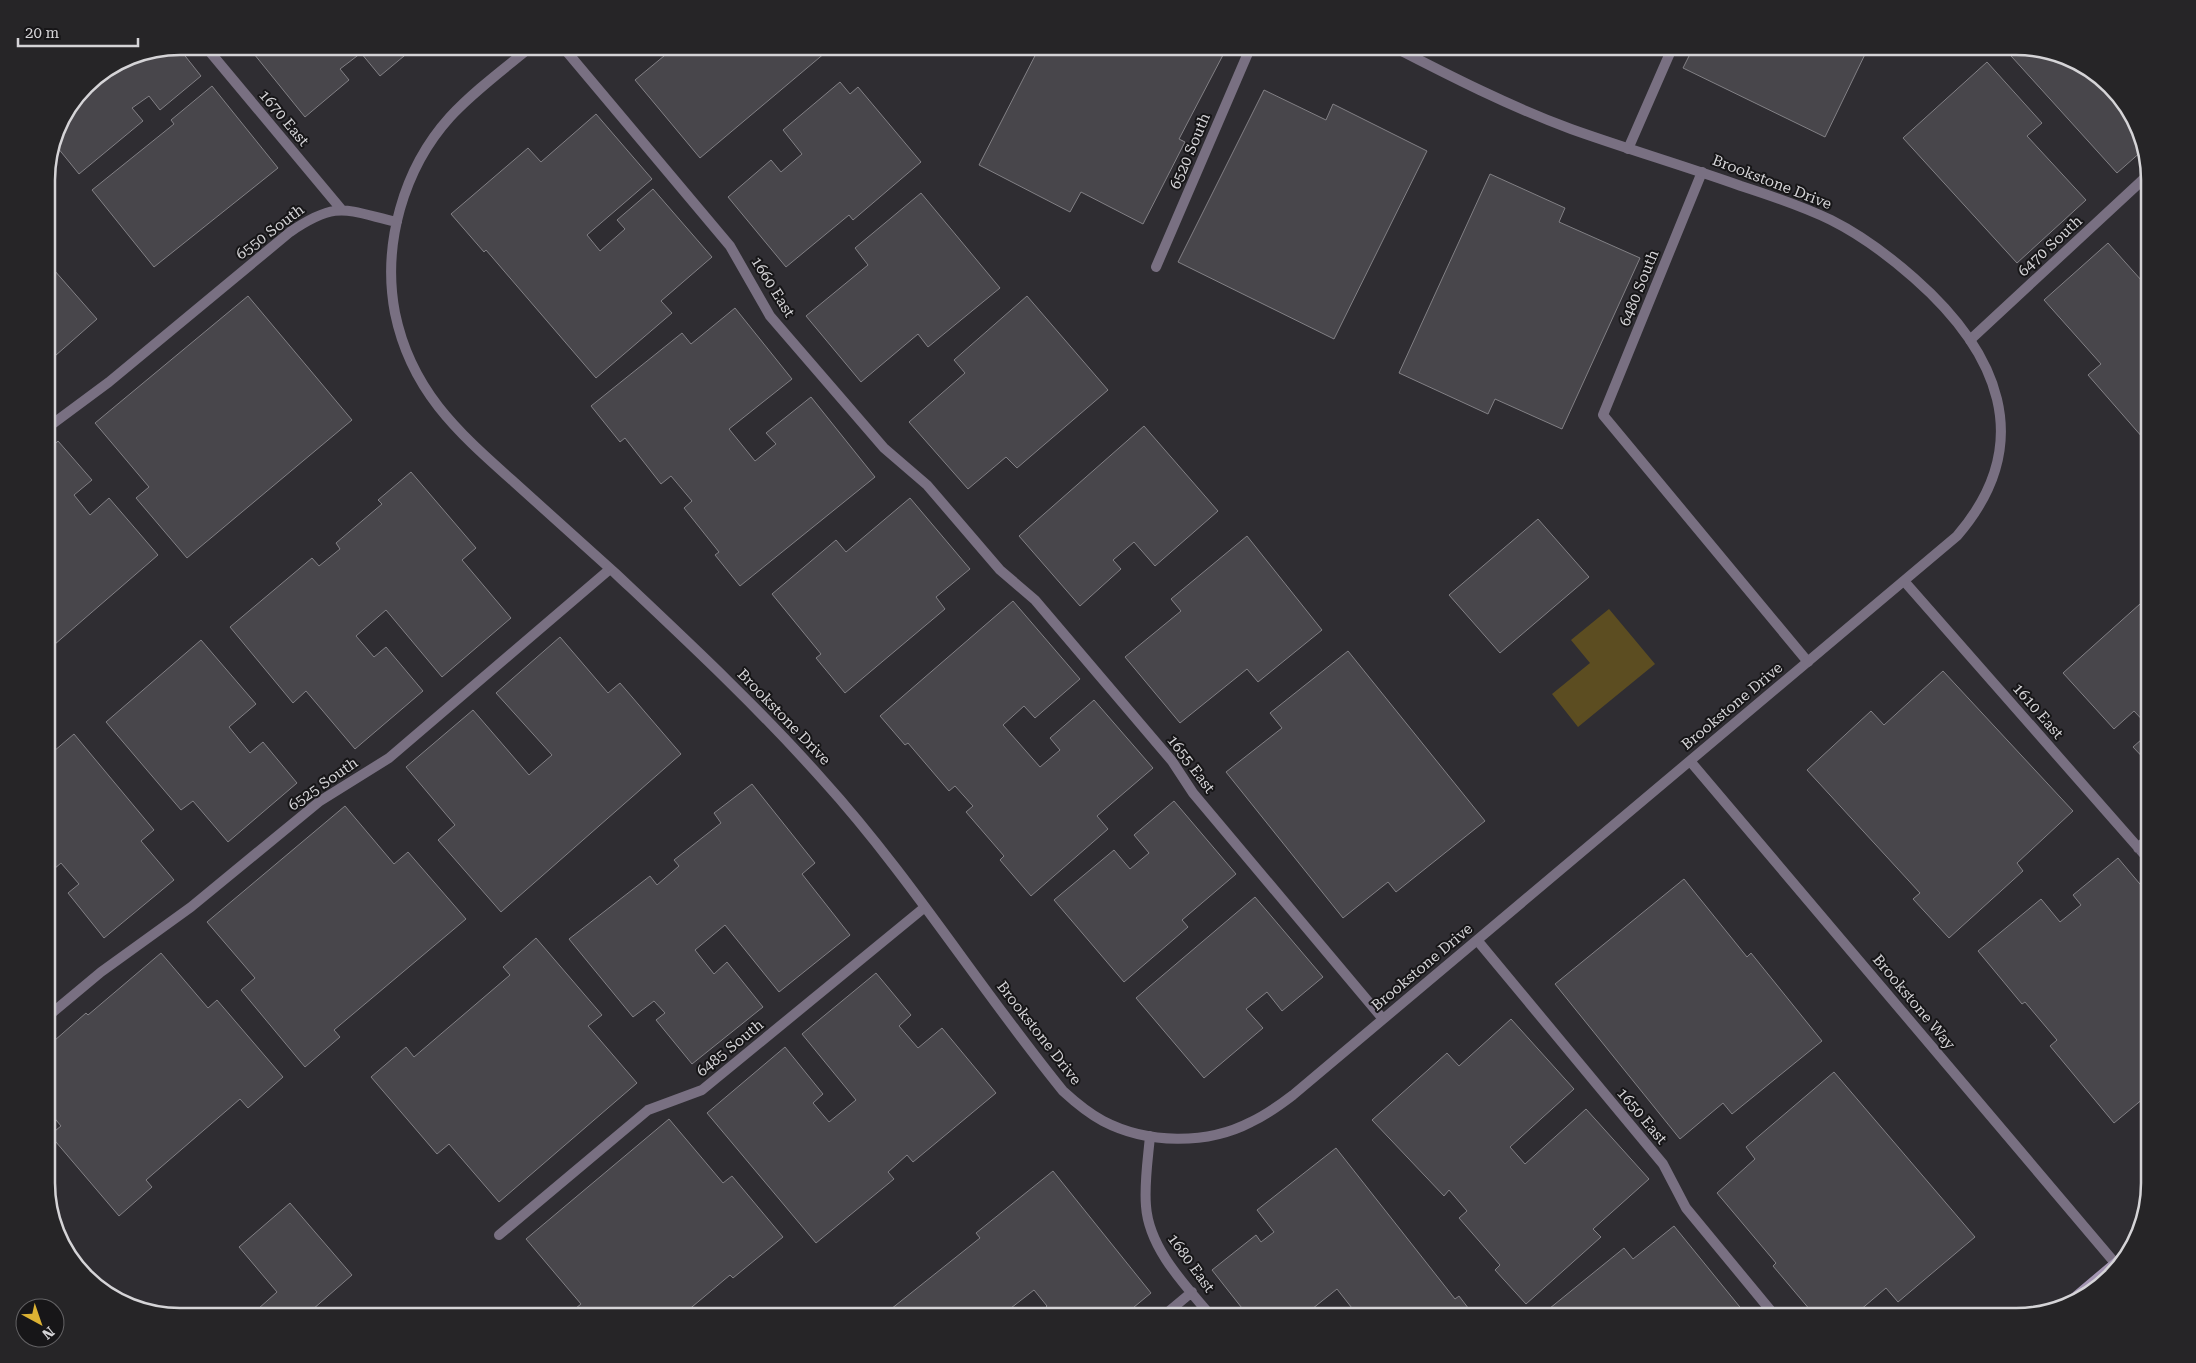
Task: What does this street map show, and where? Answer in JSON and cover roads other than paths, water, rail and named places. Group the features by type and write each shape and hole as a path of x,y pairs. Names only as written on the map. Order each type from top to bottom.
{"street":[{"name":"1670 East","path":"213,55 341,208"},
{"path":"341,208 397,222 404,194 431,140 450,117 471,97 521,55"},
{"name":"1660 East","path":"570,55 730,246 770,316 884,448 927,485 968,534"},
{"name":"6520 South","path":"1156,267 1247,55"},
{"name":"Brookstone Drive","path":"397,222 392,254 392,286 395,315 414,369 429,396 448,421 474,447 610,569 774,726 825,782 925,908 1063,1091 1103,1121 1126,1130 1150,1136 1176,1139 1203,1137 1250,1123 1293,1095 1904,581 1956,536 1970,520 1992,480 1998,457 2000,431 1998,403 1991,378 1981,356 1951,313 1899,265 1869,243 1832,221 1792,203 1569,128 1510,104 1410,55"},
{"path":"1628,149 1669,55"},
{"name":"6480 South","path":"1702,172 1603,415 1808,662"},
{"name":"6470 South","path":"1970,340 2141,182"},
{"name":"6550 South","path":"55,421 109,382 290,232 324,212 341,208"},
{"name":"1655 East","path":"968,534 1000,570 1035,600 1047,614 1172,761 1193,792 1383,1020"},
{"name":"6525 South","path":"55,1010 101,972 191,907 320,801 389,758 610,569"},
{"name":"1610 East","path":"1904,581 2141,851"},
{"name":"Brookstone Way","path":"1690,761 2113,1261"},
{"path":"2138,848 2141,845"},
{"name":"6485 South","path":"499,1235 648,1110 702,1090 925,908"},
{"name":"1650 East","path":"1477,940 1663,1164 1686,1208 1769,1308"},
{"name":"1680 East","path":"1150,1136 1146,1199 1150,1228 1159,1248 1205,1308"},
{"path":"1173,1308 1192,1292"}]}
